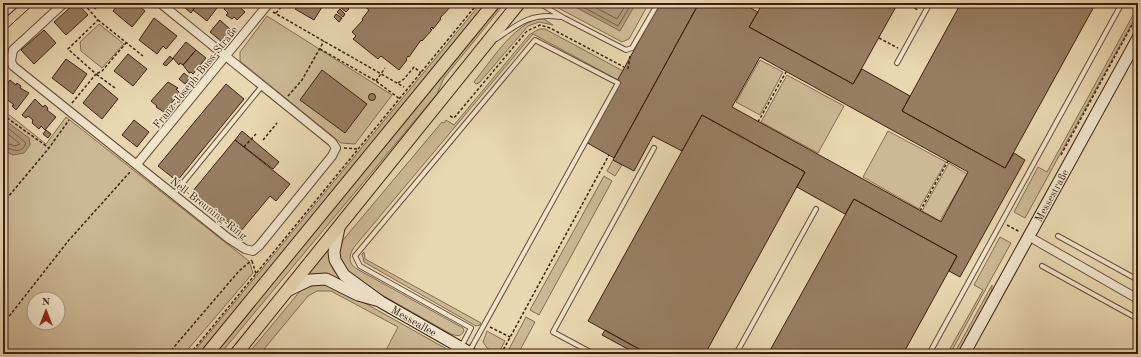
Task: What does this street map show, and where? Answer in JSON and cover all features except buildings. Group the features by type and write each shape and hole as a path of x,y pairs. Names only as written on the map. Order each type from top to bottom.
{"main road":[{"path":"207,354 494,3"},
{"path":"236,354 339,228 515,6"}],"street":[{"path":"3,12 13,3"},
{"name":"Nell-Breuning-Ring","path":"64,3 13,50 10,61 13,66 137,164 173,195 228,238 249,251 253,251 259,246 332,156 336,148"},
{"path":"160,3 332,142 336,148"},
{"name":"Franz-Joseph-Buss-Straße","path":"137,164 268,5"},
{"name":"Messestraße","path":"964,354 1031,238 1138,38"},
{"name":"Messeallee","path":"339,228 334,252 338,268 344,275 381,302 467,352 482,354"},
{"path":"1031,238 1138,299"},
{"name":"Messeallee","path":"289,290 310,280 326,278 358,295 381,302"}],"lane":[{"path":"539,3 564,18 626,50 632,48 658,3"},
{"path":"897,63 930,3"},
{"path":"929,354 1122,3"},
{"path":"484,47 524,20 534,17 549,16 564,18"},
{"path":"535,40 618,83 485,324 467,352 471,328 360,266 355,256 535,40"},
{"path":"173,195 262,86"},
{"path":"594,354 553,332 654,148"},
{"path":"736,354 816,209"},
{"path":"1058,236 1138,280"},
{"path":"1042,266 1138,319"}],"path":[{"path":"83,3 98,20 143,56"},
{"path":"276,13 285,3"},
{"path":"190,354 478,3"},
{"path":"906,3 924,13"},
{"path":"268,5 276,13 404,87"},
{"path":"98,20 68,49 96,74 115,88"},
{"path":"450,116 454,118 527,31 540,25 556,30 624,67"},
{"path":"879,38 903,51"},
{"path":"283,102 302,80 324,41"},
{"path":"3,203 49,148 70,111 96,74 102,71 126,43"},
{"path":"628,69 632,48"},
{"path":"320,49 376,81 400,99"},
{"path":"398,83 404,79 414,67 421,73"},
{"path":"376,81 385,68"},
{"path":"758,122 786,72"},
{"path":"3,115 49,148"},
{"path":"263,140 277,123"},
{"path":"244,147 256,134"},
{"path":"336,148 358,149"},
{"path":"501,354 609,155"},
{"path":"920,211 948,161"},
{"path":"3,324 69,240 137,164"},
{"path":"249,251 256,274"},
{"path":"168,354 239,271 252,260"},
{"path":"485,324 510,337"},
{"path":"503,350 511,354"}],"shaded area":[{"path":"481,3 487,3 199,354 192,354"},
{"path":"502,3 505,3 444,78 437,94 220,354 214,354"},
{"path":"549,3 649,3 629,39 622,42"},
{"path":"1138,6 1136,16 1025,218 1014,212 1038,167 1047,172"},
{"path":"267,16 392,95 355,144 341,143 240,61 240,52"},
{"path":"537,19 544,19 553,25 539,22 528,26 479,83 476,84 474,82 510,37 528,23"},
{"path":"99,24 124,44 102,68 81,51 80,42"},
{"path":"539,29 545,29 623,71 618,80 533,34 355,246 350,255 350,261 357,269 463,328 464,331 462,334 459,336 453,335 352,278 340,260 339,251 343,240 442,122 444,123 446,120 454,125 529,35"},
{"path":"760,60 783,72 760,115 736,102"},
{"path":"787,75 844,106 818,153 761,122"},
{"path":"3,110 46,144 66,117 249,261 253,273 184,354 3,354"},
{"path":"888,131 946,162 919,209 863,177"},
{"path":"613,160 622,165 615,176 607,171"},
{"path":"949,163 967,174 940,221 922,211"},
{"path":"604,176 612,181 539,315 530,310"},
{"path":"1000,237 1011,243 950,354 947,354 983,290 974,285"},
{"path":"329,248 329,257 334,270 343,279 363,291 327,275 320,274 305,277"},
{"path":"364,252 365,259 481,323 480,325 476,326 364,262 362,254"},
{"path":"317,284 336,287 445,348 452,354 384,354 398,327 331,291 317,291 308,296 260,354 248,354 301,290"},
{"path":"992,285 989,299 979,319 959,354 954,354"},
{"path":"526,317 535,322 519,352 523,354 513,354 508,351"},
{"path":"487,331 505,341 498,354 487,348 483,342"}],"water":[{"path":"568,3 636,3 620,31"},
{"path":"3,119 29,138 30,145 24,153 13,155 3,150"}],"tram line":[{"path":"3,32 35,3"}]}
